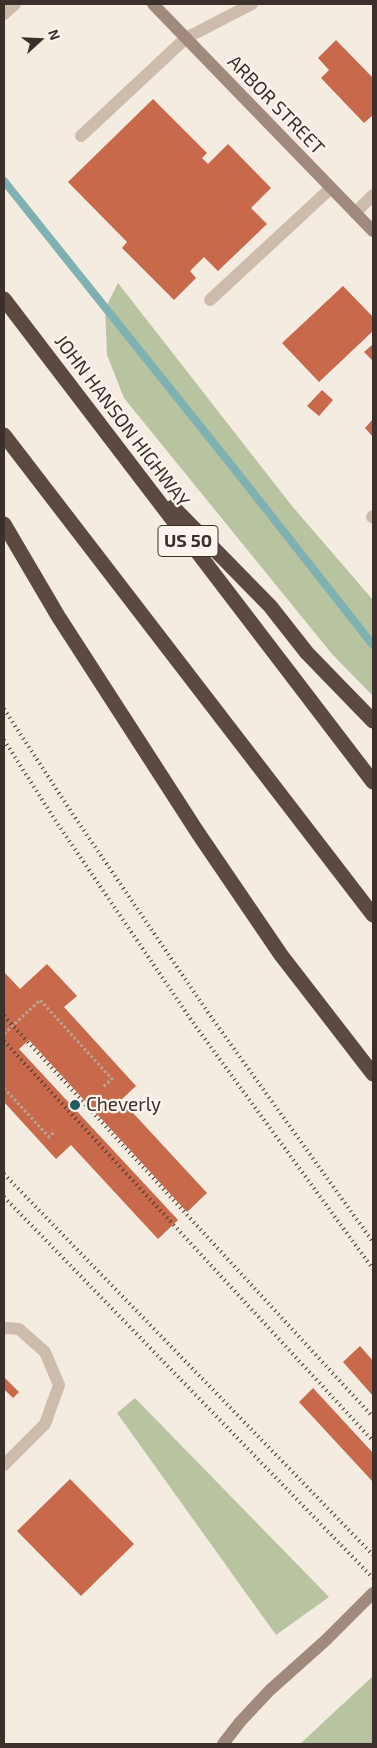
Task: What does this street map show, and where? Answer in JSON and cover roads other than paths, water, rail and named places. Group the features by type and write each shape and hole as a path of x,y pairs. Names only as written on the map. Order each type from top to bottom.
{"highway":[{"name":"JOHN HANSON HIGHWAY","path":"4,299 373,782"},
{"path":"4,436 373,916"},
{"path":"128,462 270,606 308,653 373,721"},
{"path":"4,524 58,616 198,833 281,955 373,1074"}],"main road":[{"name":"ARBOR STREET","path":"152,4 373,231"},
{"path":"222,1744 270,1690 326,1640 373,1593"}],"street":[{"path":"4,14 15,4"},
{"path":"81,136 186,38 252,4"},
{"path":"210,300 330,188"},
{"path":"355,213 373,195"},
{"path":"4,1328 19,1330 45,1352 59,1385 45,1424 4,1465"}],"waterway":[{"path":"4,181 373,645"}],"railway":[{"path":"4,709 72,813 209,1014 373,1242"},
{"path":"4,740 57,823 194,1024 373,1269"},
{"path":"4,1016 373,1417"},
{"path":"4,1041 373,1441"},
{"path":"4,1174 373,1555"},
{"path":"4,1197 373,1578"}],"place":[{"name":"Cheverly","path":"75,1105"}]}
